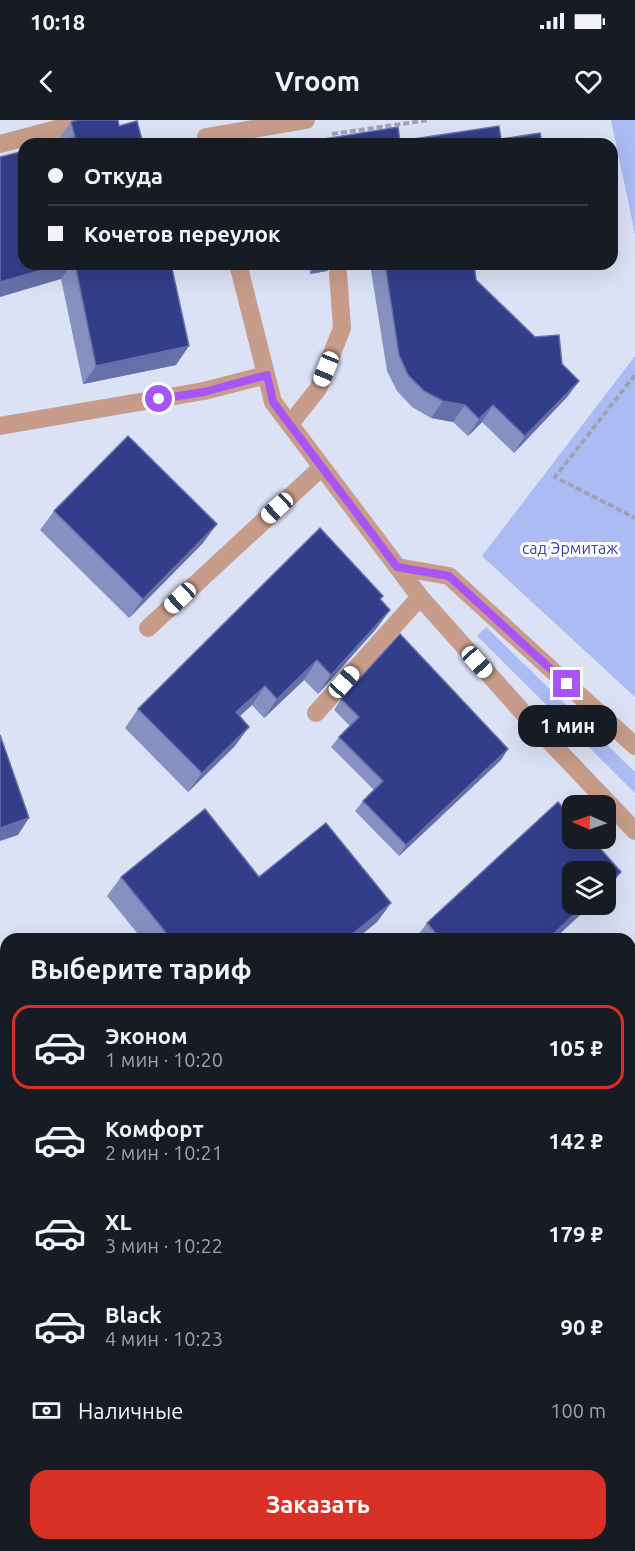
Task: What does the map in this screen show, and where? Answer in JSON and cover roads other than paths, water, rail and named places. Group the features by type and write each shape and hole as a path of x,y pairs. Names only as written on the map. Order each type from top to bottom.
{"street":[{"path":"22,138 90,120"},
{"path":"205,134 306,120"},
{"path":"0,144 18,139"},
{"path":"240,270 273,402 420,597 535,726 635,831"},
{"path":"290,424 318,389 342,328 338,273"},
{"path":"0,426 204,392 267,375"},
{"path":"148,628 322,467"},
{"path":"397,567 449,576 635,746"},
{"path":"316,713 420,597"}],"park label":[{"name":"сад Эрмитаж","path":"570,548"}]}
